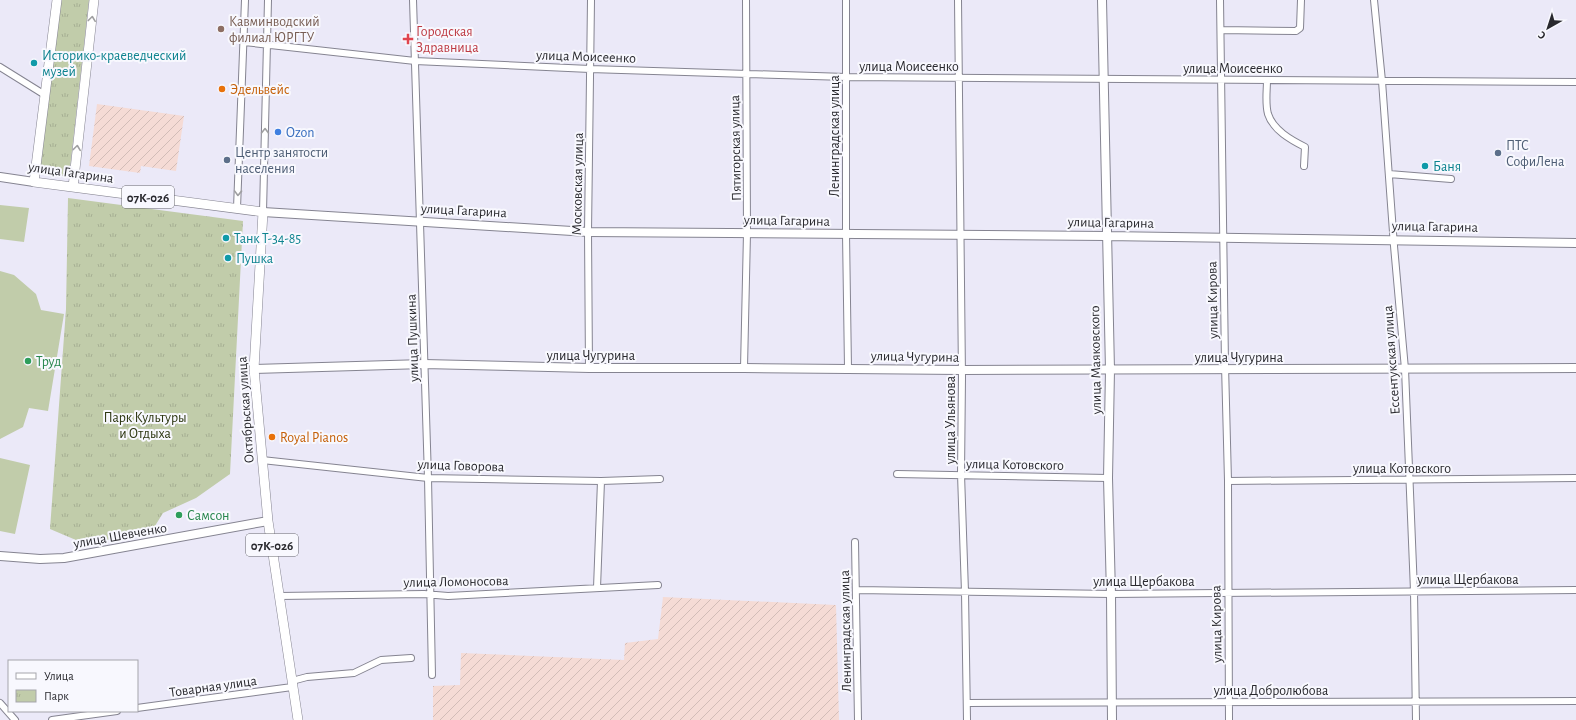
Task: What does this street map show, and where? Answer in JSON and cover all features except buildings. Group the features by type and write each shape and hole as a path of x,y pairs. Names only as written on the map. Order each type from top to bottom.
{"main road":[{"path":"34,182 57,0"},
{"path":"73,187 94,0"},
{"name":"улица Гагарина","path":"34,182 263,212"},
{"name":"Октябрьская улица","path":"263,212 254,369 268,521 298,720"}],"street":[{"path":"237,208 245,0"},
{"name":"Октябрьская улица","path":"263,212 268,0"},
{"name":"улица Пушкина","path":"413,0 428,478 432,675"},
{"name":"Московская улица","path":"589,368 588,232 591,0"},
{"name":"Пятигорская улица","path":"744,368 747,233 746,0"},
{"name":"Ленинградская улица","path":"846,0 846,234 848,368"},
{"name":"улица Ульянова","path":"958,0 962,370 961,474 967,720"},
{"name":"улица Маяковского","path":"1102,0 1110,370 1108,478 1112,720"},
{"name":"улица Кирова","path":"1220,0 1228,481 1229,720"},
{"path":"1221,30 1296,31 1300,28 1301,0"},
{"name":"Ессентукская улица","path":"1374,0 1405,369 1414,591 1416,720"},
{"name":"улица Моисеенко","path":"244,42 415,60 846,77 1576,82"},
{"path":"0,67 45,95"},
{"path":"1267,80 1267,105 1270,120 1289,139 1305,147 1304,166"},
{"path":"1389,174 1451,179"},
{"name":"улица Гагарина","path":"0,177 34,182"},
{"name":"улица Гагарина","path":"263,212 588,232 1223,237 1576,243"},
{"name":"улица Чугурина","path":"254,369 424,364 589,368 848,368 962,370 1576,368"},
{"name":"улица Говорова","path":"262,460 428,478 601,481 660,479"},
{"name":"улица Котовского","path":"897,474 961,474 1108,478"},
{"name":"улица Котовского","path":"1228,481 1576,478"},
{"path":"597,588 601,481"},
{"name":"улица Шевченко","path":"0,556 40,559 64,558 268,521"},
{"name":"Ленинградская улица","path":"855,542 858,720"},
{"name":"улица Ломоносова","path":"279,596 448,596 658,585"},
{"name":"улица Щербакова","path":"856,590 1111,594 1576,590"},
{"name":"Товарная улица","path":"138,708 292,684 307,677 354,673 381,660 411,658"},
{"name":"улица Добролюбова","path":"967,703 1576,701"},
{"path":"0,703 15,720"},
{"path":"52,720 110,712"}],"shaded area":[{"path":"97,104 184,116 176,171 141,166 140,173 89,166"},
{"path":"663,597 836,605 839,720 433,720 433,686 460,685 461,653 624,660 625,643 658,639"}],"green space":[{"path":"61,0 89,0 69,177 38,172"},
{"name":"Парк Культуры и Отдыха","path":"68,198 243,221 230,474 196,498 163,513 150,534 83,543 50,529 66,309"},
{"path":"0,205 29,208 24,242 0,239"},
{"name":"Труд","path":"0,271 14,275 36,294 41,310 64,314 48,411 29,408 23,427 0,439"},
{"path":"0,458 30,465 15,534 0,531"}],"place":[{"name":"Кавминводский филиал ЮРГТУ","path":"221,29"},
{"name":"Городская Здравница","path":"408,39"},
{"name":"Историко-краеведческий музей","path":"34,63"},
{"name":"Эдельвейс","path":"222,89"},
{"name":"Ozon","path":"278,132"},
{"name":"ПТС СофиЛена","path":"1498,153"},
{"name":"Центр занятости населения","path":"227,160"},
{"name":"Баня","path":"1425,166"},
{"name":"Танк Т-34-85","path":"226,238"},
{"name":"Пушка","path":"228,258"},
{"name":"Труд","path":"28,361"},
{"name":"Royal Pianos","path":"272,437"},
{"name":"Самсон","path":"179,515"}]}
